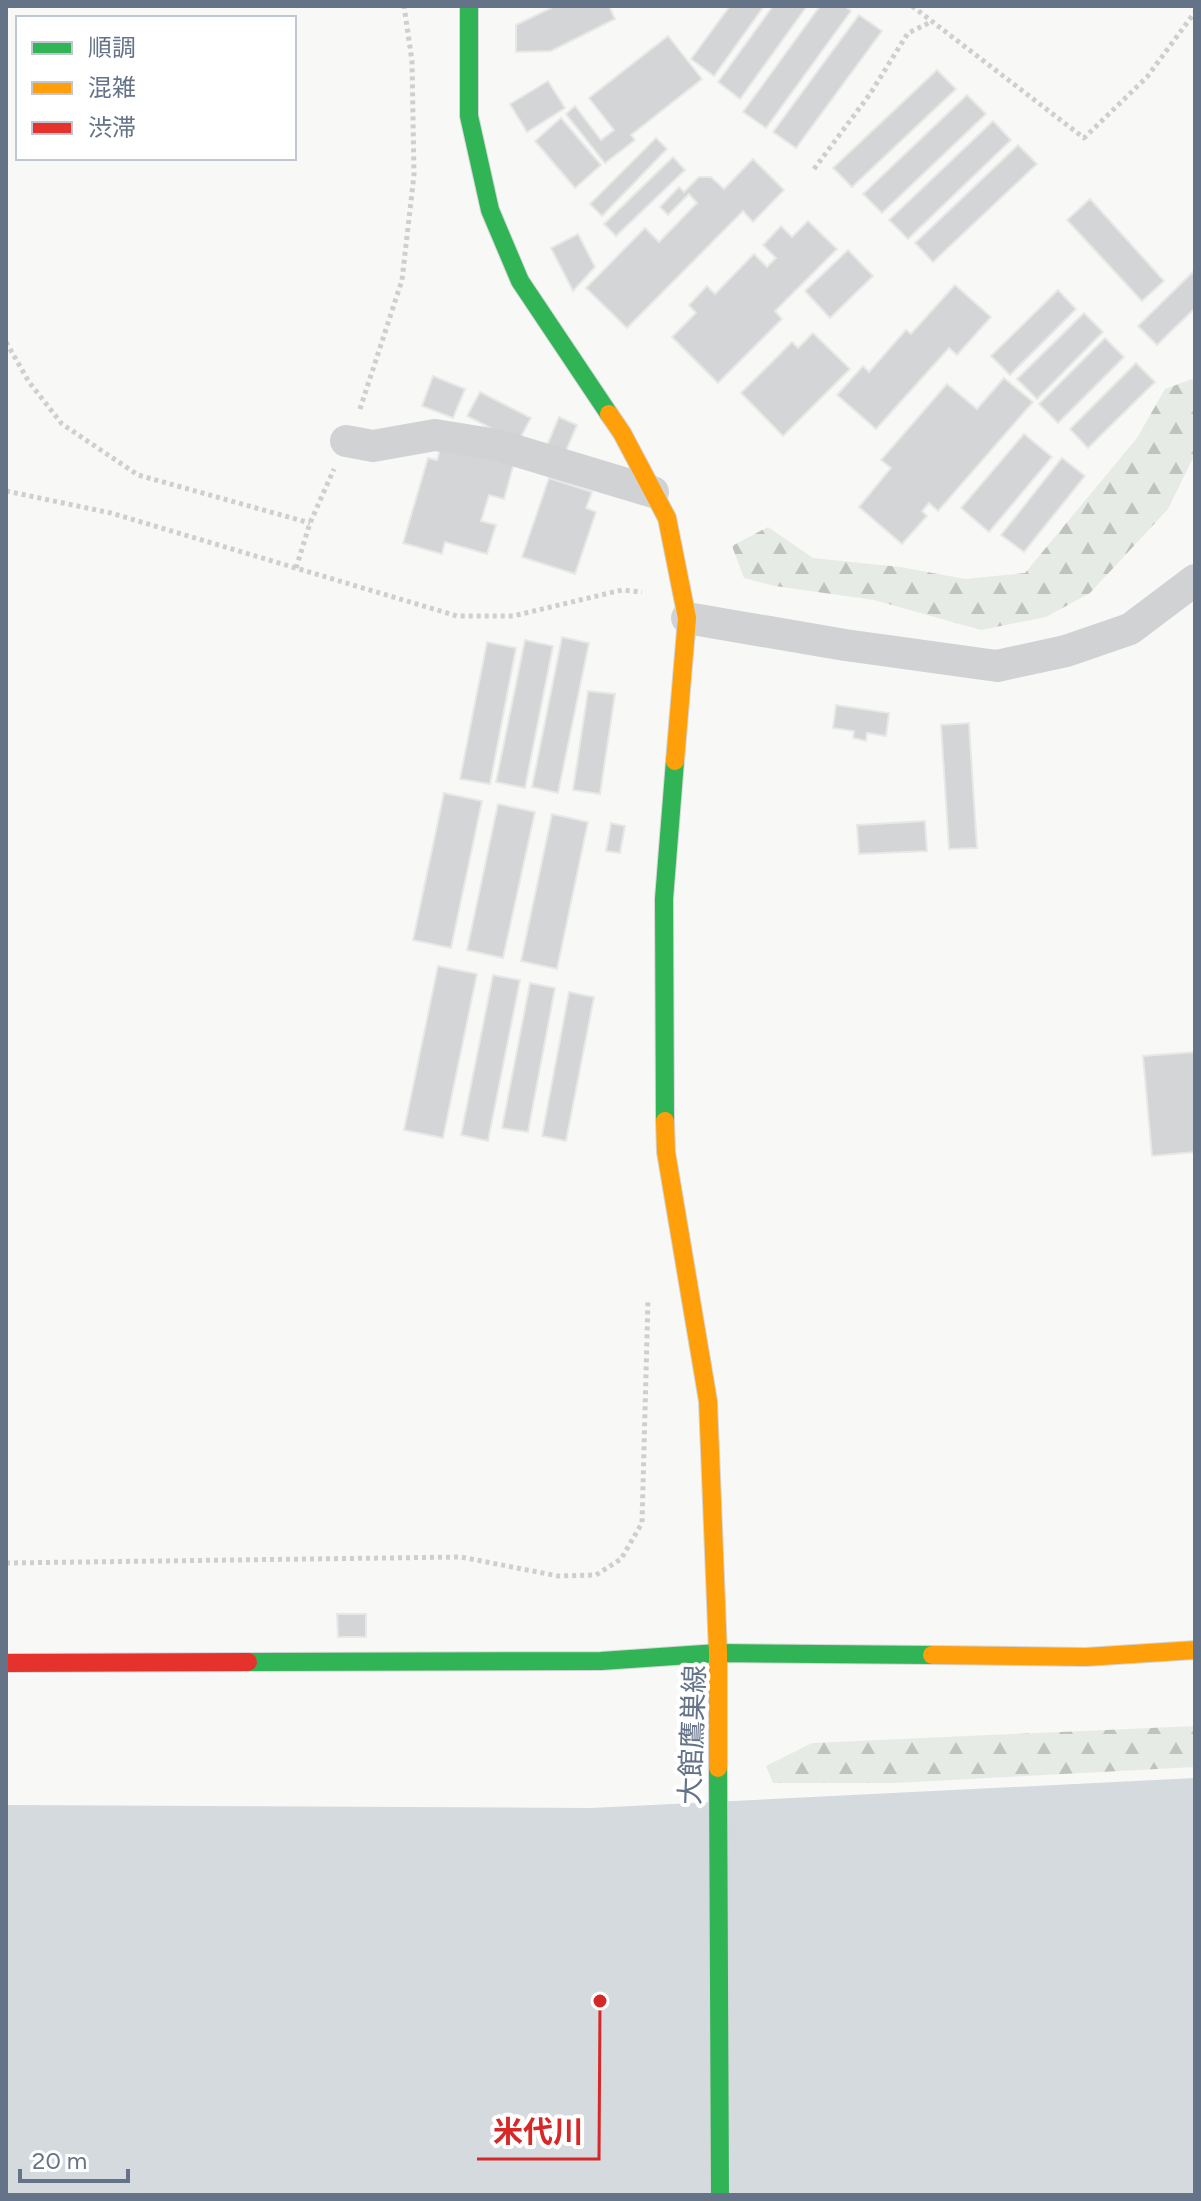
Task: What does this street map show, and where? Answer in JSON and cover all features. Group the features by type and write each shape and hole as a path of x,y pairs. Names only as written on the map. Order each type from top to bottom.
{"street":[{"path":"6,1663 601,1661 718,1653 708,1401 666,1152 664,899 685,606 667,518 622,433 520,281 490,210 469,116 469,6"},
{"path":"346,441 373,446 435,435 497,445 653,492"},
{"path":"685,606 845,645 997,666 1066,651 1130,629 1195,580"},
{"name":"大館鷹巣線","path":"720,2195 718,1653 1086,1657 1195,1650"}],"path":[{"path":"296,568 310,523 360,409 402,280 414,175 412,61 404,6"},
{"path":"912,6 1084,138 1147,77 1195,12"},
{"path":"814,169 870,94 908,33 932,22"},
{"path":"6,342 29,382 62,424 138,475 310,523"},
{"path":"6,491 111,513 457,616 513,616 622,590 685,606"},
{"path":"6,1563 461,1557 558,1576 596,1575 621,1559 642,1523 648,1287"}],"green space":[{"path":"1195,380 1195,454 1168,509 1090,593 1046,617 981,630 874,600 775,586 744,578 732,546 768,527 813,558 900,567 965,579 1025,573 1137,438 1165,389"},
{"path":"1195,1726 1195,1767 894,1783 773,1783 766,1766 812,1743"}],"shaded area":[{"path":"1195,1778 1195,2195 6,2195 6,1805 591,1808"}],"building":[{"path":"555,6 609,6 615,19 551,51 516,52 516,25"},
{"path":"730,6 764,6 714,76 691,59"},
{"path":"773,6 807,6 740,99 718,82"},
{"path":"820,6 845,6 851,11 766,128 743,112"},
{"path":"859,15 882,31 796,148 773,132"},
{"path":"668,36 702,79 631,135 635,140 605,163 566,114 575,106 601,140 614,130 589,98"},
{"path":"937,70 956,89 852,187 833,168"},
{"path":"548,81 565,108 527,132 510,104"},
{"path":"967,95 986,114 882,213 863,194"},
{"path":"561,118 601,165 575,188 535,141"},
{"path":"993,121 1011,140 908,239 889,220"},
{"path":"656,138 667,149 602,216 590,204"},
{"path":"1018,145 1037,164 933,262 915,243"},
{"path":"673,157 685,170 616,236 604,224"},
{"path":"753,159 784,190 753,222 743,211 627,328 586,288 645,228 659,242 697,203 689,194 668,215 660,207 679,187 684,192 699,177 711,177 724,189"},
{"path":"1090,199 1164,281 1142,301 1067,220"},
{"path":"808,221 837,249 775,311 782,319 718,383 672,337 696,313 689,305 707,286 715,294 754,254 767,267 776,258 763,245 781,226 792,237"},
{"path":"578,234 595,267 573,291 551,248"},
{"path":"848,250 873,276 830,318 805,291"},
{"path":"1195,270 1195,308 1157,345 1138,326"},
{"path":"955,285 991,317 957,355 949,348 876,429 837,395 863,366 869,372 906,330 911,334"},
{"path":"1058,290 1076,309 1010,375 991,356"},
{"path":"1084,313 1103,332 1037,399 1017,379"},
{"path":"813,333 850,369 783,436 741,393 792,342 798,348"},
{"path":"1105,338 1124,357 1058,423 1039,404"},
{"path":"1136,363 1155,382 1088,448 1070,429"},
{"path":"433,376 465,389 453,418 422,406"},
{"path":"1004,378 1033,402 938,511 929,503 922,511 927,516 902,544 859,507 891,468 881,460 947,384 977,409"},
{"path":"480,392 531,418 518,442 467,416"},
{"path":"559,417 577,425 563,458 545,450"},
{"path":"1024,434 1052,457 989,532 961,508"},
{"path":"442,443 514,463 504,499 489,495 481,521 496,525 487,554 445,542 442,554 403,543 428,458 437,460"},
{"path":"1062,458 1085,476 1024,552 1001,535"},
{"path":"549,478 592,492 586,508 596,512 575,574 522,557"},
{"path":"562,637 589,643 558,793 532,787"},
{"path":"525,640 553,646 525,788 496,782"},
{"path":"487,642 516,648 490,784 460,779"},
{"path":"588,691 615,694 600,794 573,790"},
{"path":"836,705 889,713 886,736 867,733 866,741 853,738 854,731 833,728"},
{"path":"969,723 977,848 949,849 941,725"},
{"path":"444,793 482,801 451,948 413,940"},
{"path":"498,804 535,812 503,958 467,950"},
{"path":"552,814 588,822 557,969 521,961"},
{"path":"925,821 927,851 859,854 857,825"},
{"path":"611,823 625,826 620,853 606,851"},
{"path":"438,966 477,974 443,1138 404,1130"},
{"path":"493,975 520,980 488,1141 461,1135"},
{"path":"530,983 555,988 528,1132 502,1128"},
{"path":"569,992 594,997 566,1141 542,1136"},
{"path":"1195,1052 1195,1152 1152,1156 1143,1056"},
{"path":"337,1614 366,1614 366,1637 338,1637"}],"traffic: fast":[{"path":"469,6 469,116 490,210 520,281 609,414"},
{"path":"665,1121 664,899 675,761"},
{"path":"248,1662 601,1661 718,1653 932,1655"},
{"path":"718,1768 720,2195"}],"traffic: slow":[{"path":"609,414 667,518 687,618 675,761"},
{"path":"665,1121 666,1152 708,1401 718,1653 718,1768"},
{"path":"932,1655 1086,1657 1195,1650"}],"traffic: jam":[{"path":"6,1663 248,1662"}],"place":[{"name":"米代川","path":"600,2001"}]}
